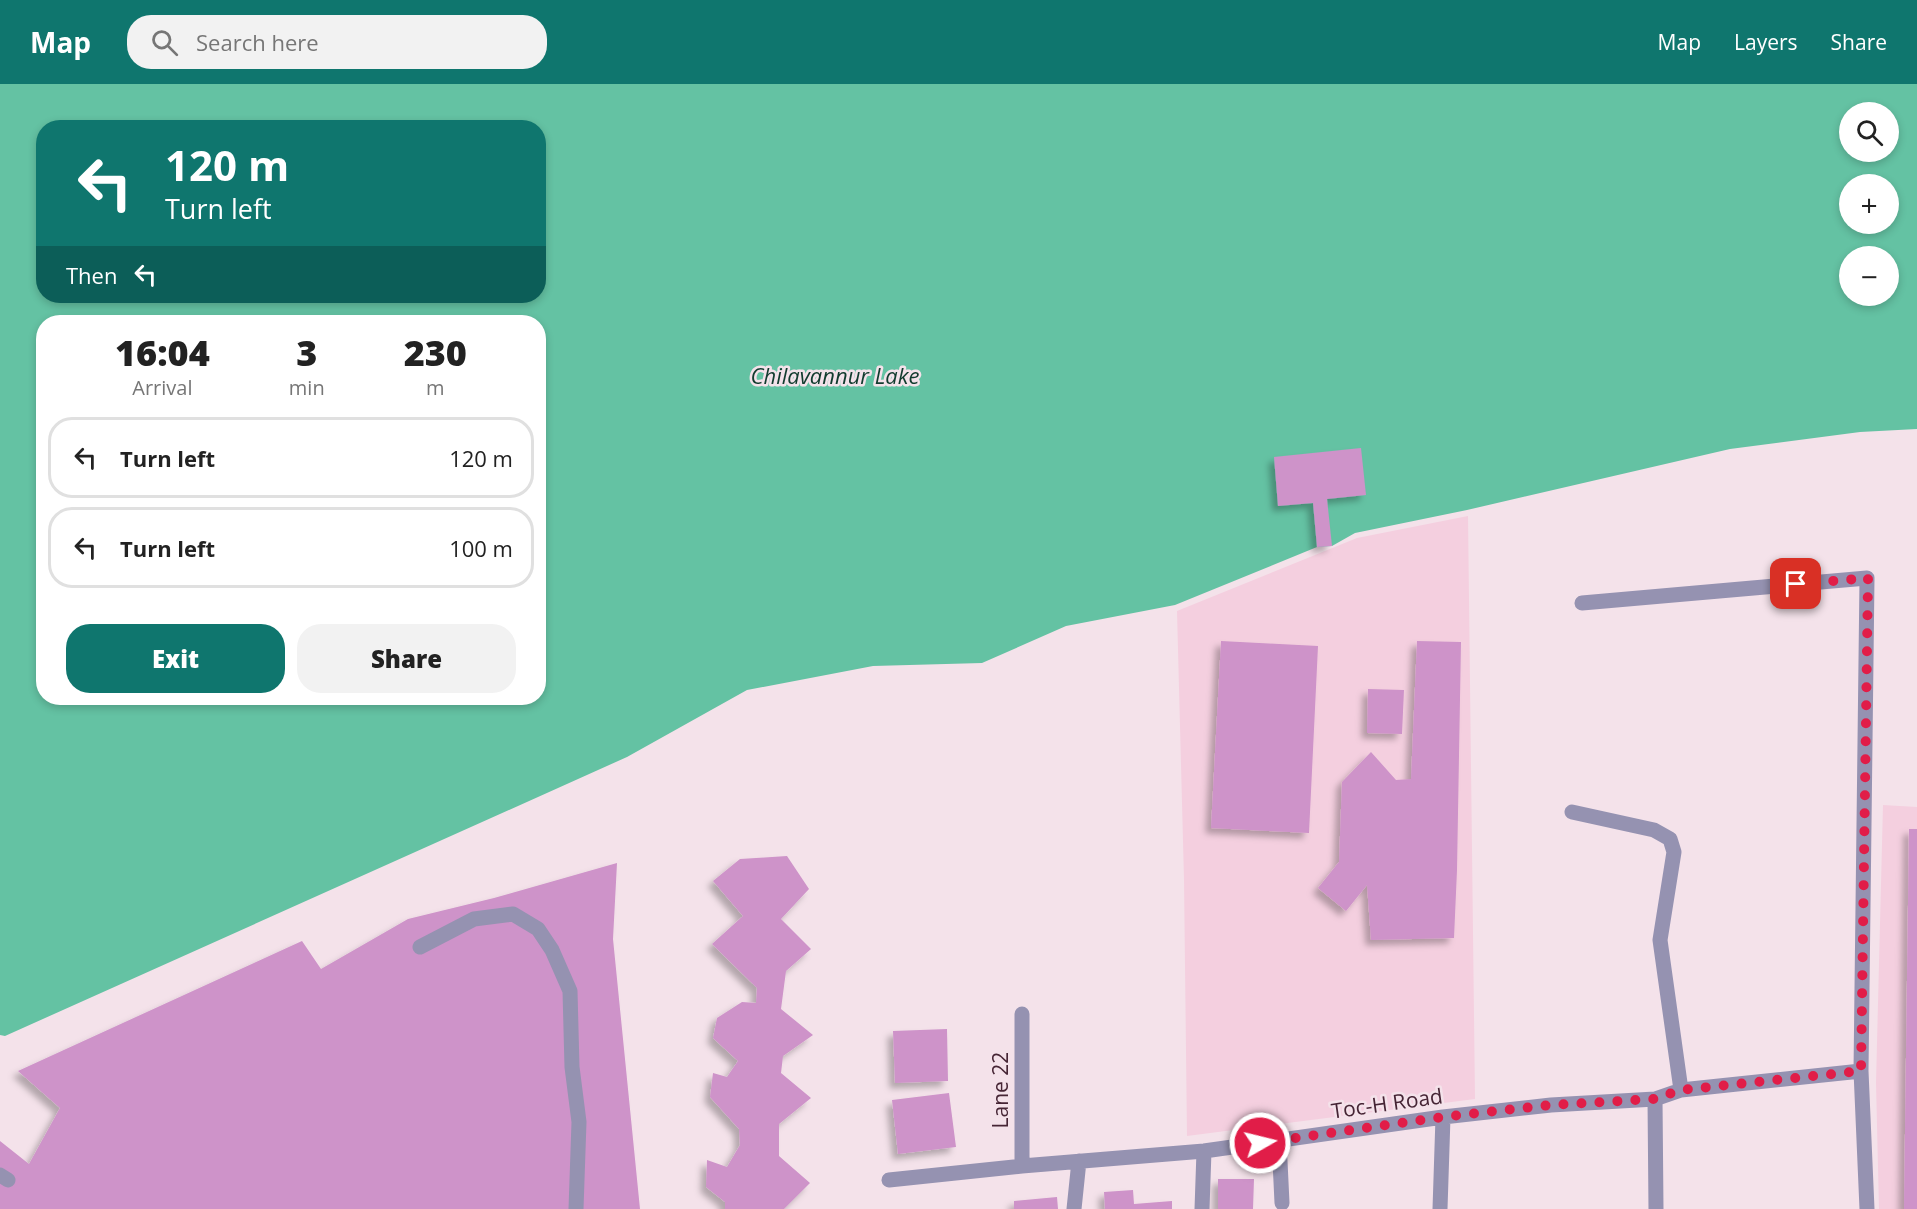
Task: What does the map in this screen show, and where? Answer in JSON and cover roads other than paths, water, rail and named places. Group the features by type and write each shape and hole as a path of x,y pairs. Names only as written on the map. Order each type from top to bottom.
{"street":[{"path":"1582,603 1868,578 1861,1071 1867,1209"},
{"path":"1572,812 1654,830 1670,839 1674,852 1660,940 1681,1090"},
{"path":"420,947 474,919 513,914 538,929 552,950 570,991 572,1067 579,1122 576,1209"},
{"name":"Lane 22","path":"1022,1014 1022,1166"},
{"name":"Toc-H Road","path":"889,1180 1203,1151 1443,1117 1551,1105 1654,1099 1681,1090 1861,1071"},
{"path":"1654,1099 1656,1209"},
{"path":"1440,1209 1443,1117"},
{"path":"1279,1140 1282,1203"},
{"path":"1202,1209 1203,1151"},
{"path":"1074,1209 1079,1161"}],"water":[{"name":"Chilavannur Lake","path":"0,84 1917,84 1917,429 1860,432 1730,449 1467,510 1355,533 1332,546 1317,547 1175,605 1066,626 982,663 873,666 747,690 627,757 5,1036 0,1035"}]}
